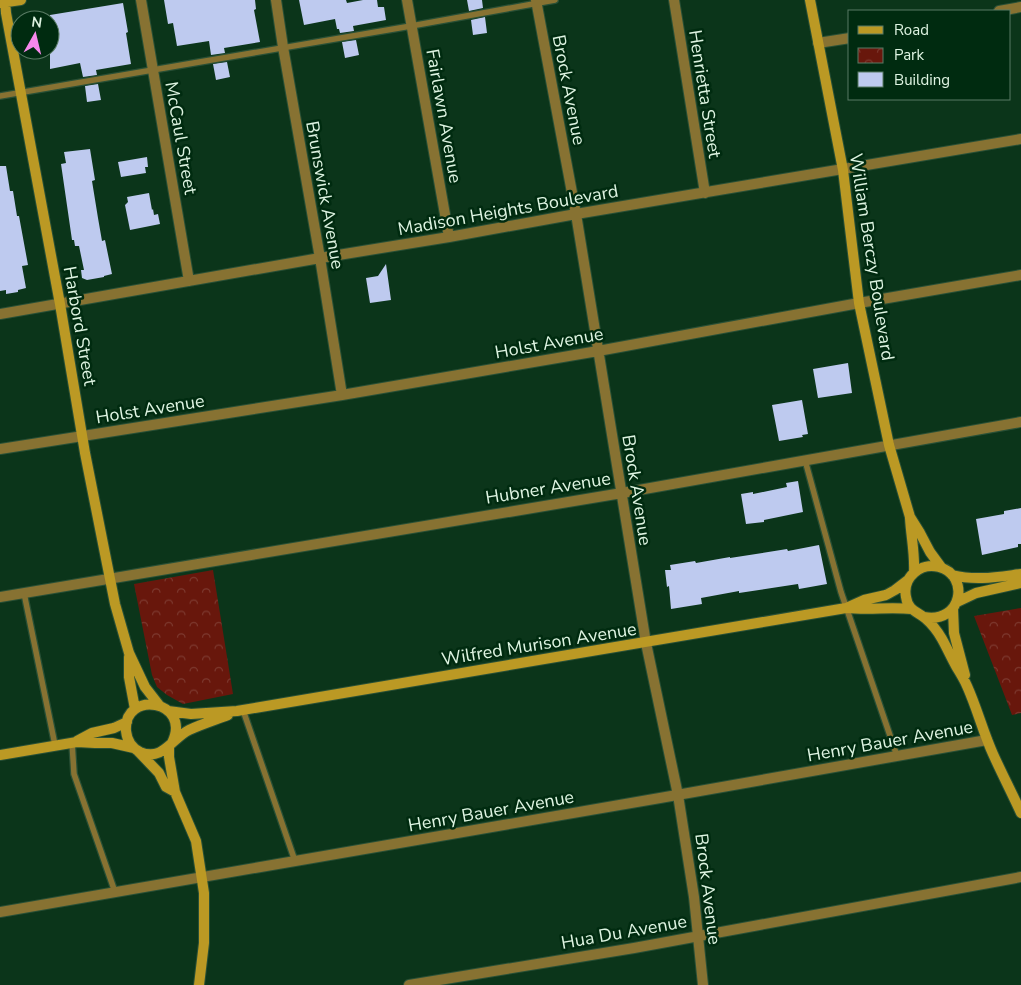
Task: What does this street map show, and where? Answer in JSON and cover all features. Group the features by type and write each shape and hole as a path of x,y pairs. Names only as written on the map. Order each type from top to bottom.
{"street":[{"path":"3,2 21,0"},
{"name":"McCaul Street","path":"141,0 189,281"},
{"name":"Brunswick Avenue","path":"276,0 282,47 320,258 342,395"},
{"name":"Fairlawn Avenue","path":"407,0 449,237"},
{"name":"Henrietta Street","path":"674,0 705,193"},
{"name":"William Berczy Boulevard","path":"810,0 843,170 859,303 889,445 910,516 914,559 911,576"},
{"name":"Brock Avenue","path":"536,1 576,214 646,643 678,795 694,897 703,985"},
{"name":"Harbord Street","path":"3,2 60,304 82,436 115,604 129,653 145,687 164,708"},
{"path":"1004,10 1021,7"},
{"path":"818,43 848,38"},
{"name":"Madison Heights Boulevard","path":"0,314 1021,139"},
{"name":"Holst Avenue","path":"0,449 342,395 1021,275"},
{"name":"Hubner Avenue","path":"0,597 622,493 1021,422"},
{"name":"William Berczy Boulevard","path":"910,516 926,546 941,567"},
{"path":"967,686 954,633 955,605 958,588 956,581 947,570 932,566 922,567 911,576 905,595 908,603 917,614 932,619 940,618 947,614 955,605 976,593 1021,583"},
{"path":"952,575 974,579 1021,574"},
{"name":"Wilfred Murison Avenue","path":"164,708 191,714 240,711 846,608 864,600 886,595 911,576"},
{"name":"Wilfred Murison Avenue","path":"846,608 865,610 888,608 912,609"},
{"path":"924,617 942,638 967,686 992,753 1021,813"},
{"name":"Harbord Street","path":"129,653 129,677 135,709"},
{"path":"175,792 166,788 159,773 126,736 127,722 132,713 135,709 144,705 154,704 164,708 175,722 175,736 170,745 169,757 175,792 196,841 204,893 204,942 199,985"},
{"name":"Wilfred Murison Avenue","path":"170,745 187,731 240,711"},
{"path":"74,742 92,733 114,728 127,722"},
{"name":"Henry Bauer Avenue","path":"0,912 988,740"},
{"path":"0,755 74,742 112,743 150,754 157,754 170,745"},
{"name":"Hua Du Avenue","path":"409,985 634,948 1021,877"}],"lane":[{"path":"0,96 411,26 536,1 555,0"},
{"path":"805,460 840,592 897,756"},
{"path":"24,593 55,745"},
{"path":"240,711 295,861"},
{"path":"74,742 74,774 115,892"}],"green space":[{"path":"213,570 233,694 183,704 157,687 152,675 134,584"},
{"path":"1021,608 1021,713 1012,715 974,616"}],"building":[{"path":"164,0 255,0 256,9 254,10 260,42 224,48 225,53 211,55 209,41 177,46 173,23 168,24"},
{"path":"299,0 346,0 347,3 377,0 378,7 384,7 386,20 353,26 354,31 340,33 335,19 304,25"},
{"path":"467,0 482,0 483,8 469,11"},
{"path":"123,3 131,64 96,70 97,75 83,77 80,63 50,69 50,60 60,60 60,13"},
{"path":"485,17 487,33 473,35 471,20"},
{"path":"356,40 359,55 345,58 342,42"},
{"path":"227,62 230,77 216,80 213,64"},
{"path":"98,84 101,100 87,102 85,86"},
{"path":"90,149 95,180 92,181 102,241 105,240 112,274 87,280 82,278 81,270 84,270 79,246 75,246 74,240 72,240 61,164 66,163 64,152"},
{"path":"147,157 148,167 145,167 146,173 121,177 118,162"},
{"path":"0,166 6,166 10,191 13,191 17,216 19,216 28,265 22,266 26,288 18,290 18,292 6,294 6,290 0,291"},
{"path":"149,193 152,210 154,215 158,214 160,224 130,230 125,205 128,202 127,197"},
{"path":"386,264 391,300 370,303 366,278 378,276"},
{"path":"848,363 852,393 818,398 813,369"},
{"path":"802,400 808,434 802,435 803,437 779,441 772,405"},
{"path":"798,481 803,512 764,520 764,522 746,524 741,494 753,492 753,494 787,487 786,483"},
{"path":"1021,508 1021,544 1018,544 1018,547 982,555 976,519 1004,514 1004,511"},
{"path":"819,545 827,584 799,589 798,584 739,593 739,591 701,598 702,604 671,609 669,586 667,587 665,570 671,570 670,565 695,561 696,563 787,549 788,551"}]}
